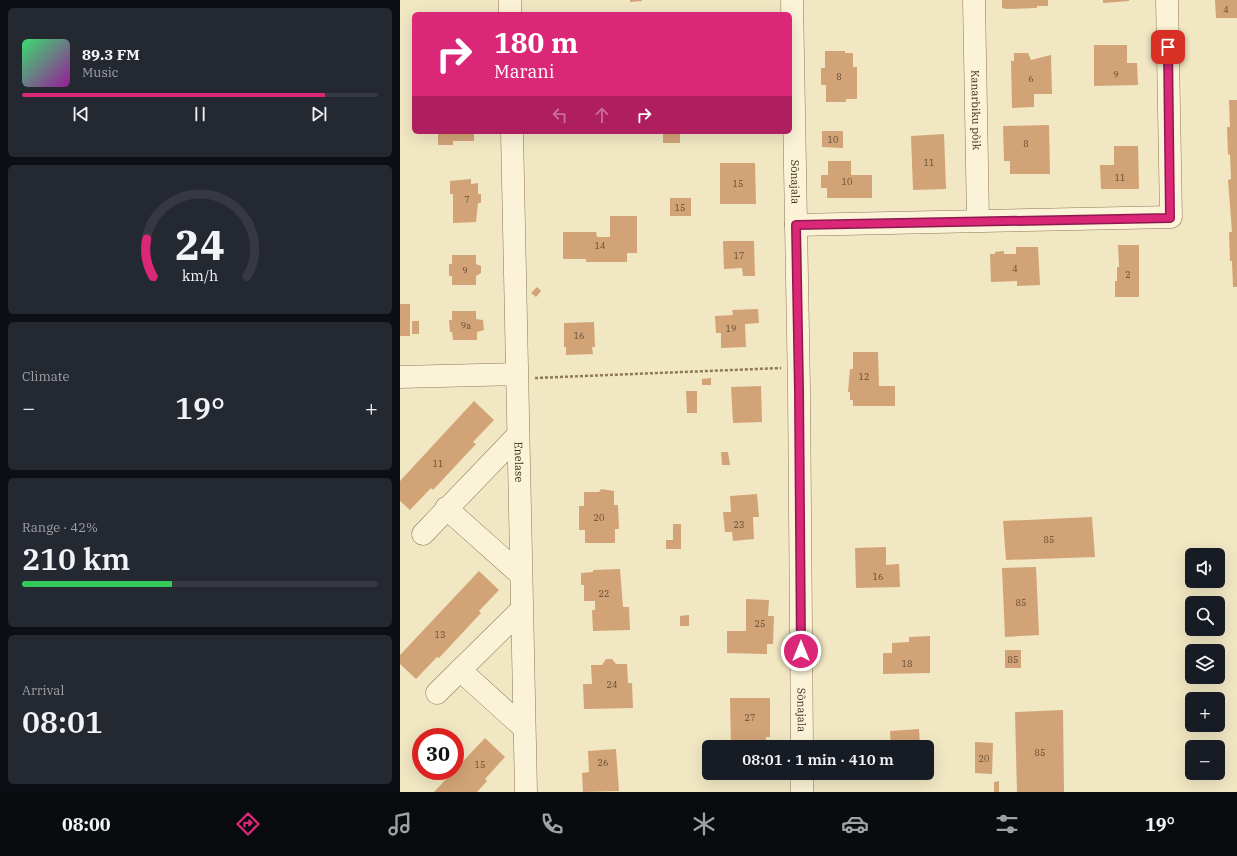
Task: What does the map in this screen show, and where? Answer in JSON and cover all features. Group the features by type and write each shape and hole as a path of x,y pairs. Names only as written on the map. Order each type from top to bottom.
{"street":[{"path":"510,0 510,12"},
{"name":"Sõnajala","path":"792,0 799,367 802,740"},
{"name":"Kanarbiku põik","path":"974,0 978,220"},
{"path":"796,225 978,220 1170,218 1168,0"},
{"name":"Enelase","path":"512,134 517,436 526,783"},
{"path":"400,377 516,376"},
{"path":"423,534 446,508 517,436"},
{"path":"446,508 520,574"},
{"path":"437,693 521,610"},
{"path":"460,670 524,728"},
{"path":"802,780 802,792"},
{"path":"511,792 526,783"}],"path":[{"path":"516,376 799,367"}],"building":[{"path":"630,0 642,0 642,1 630,2"},
{"path":"1002,0 1048,0 1048,6 1007,9 1002,8"},
{"path":"1103,0 1129,0 1129,1 1103,3"},
{"path":"1215,0 1237,0 1237,18 1216,18"},
{"path":"1094,45 1127,45 1127,63 1137,63 1138,85 1094,86"},
{"path":"825,51 845,51 845,53 853,53 853,67 857,67 857,99 846,99 846,102 826,102 826,85 821,85 821,68 825,68"},
{"path":"1014,53 1028,53 1031,60 1051,55 1052,94 1034,94 1034,107 1012,108 1011,61 1014,61"},
{"path":"1229,100 1237,100 1237,287 1233,287 1232,261 1230,261 1229,232 1232,232 1228,180 1231,179 1227,127 1230,127"},
{"path":"1049,125 1050,174 1010,174 1010,161 1004,161 1003,126"},
{"path":"822,131 843,131 843,148 822,147"},
{"path":"438,134 474,134 474,141 453,141 453,145 438,145"},
{"path":"663,134 680,134 680,143 663,143"},
{"path":"944,134 946,189 913,190 911,136"},
{"path":"1114,146 1138,146 1139,189 1101,189 1100,165 1114,165"},
{"path":"828,161 851,161 851,175 872,175 872,198 827,198 827,188 821,188 821,175 828,175"},
{"path":"720,163 755,163 756,204 720,204"},
{"path":"471,179 471,184 478,183 478,194 481,194 481,203 478,203 476,222 453,223 453,194 450,194 450,181"},
{"path":"670,198 691,198 691,216 670,216"},
{"path":"610,216 637,216 637,253 627,253 627,262 586,262 586,259 563,259 563,232 596,232 597,237 610,237"},
{"path":"723,241 754,241 755,276 743,276 742,268 724,269"},
{"path":"1118,245 1139,245 1139,297 1115,297 1115,281 1117,281 1117,267 1119,267"},
{"path":"1016,247 1038,247 1040,285 1017,286 1017,281 991,282 990,254 1004,251 1004,254 1016,254"},
{"path":"452,255 476,255 476,264 481,266 481,273 476,276 476,285 452,285 452,276 449,276 449,264 452,264"},
{"path":"537,287 541,291 536,297 531,293"},
{"path":"400,304 410,304 410,336 400,336"},
{"path":"758,309 759,323 745,324 746,347 721,348 721,333 716,333 715,316 733,315 732,310"},
{"path":"452,311 476,311 476,319 483,320 484,330 477,332 477,340 453,340 452,332 450,332 449,320 452,320"},
{"path":"412,321 419,321 419,334 412,334"},
{"path":"594,322 595,347 592,347 593,354 566,355 566,347 564,347 564,323"},
{"path":"853,352 878,352 879,386 895,386 895,406 853,406 853,400 850,400 850,392 848,392 850,369 853,369"},
{"path":"711,378 711,385 702,385 702,379"},
{"path":"761,386 762,422 733,423 731,387"},
{"path":"686,391 697,391 697,413 687,413"},
{"path":"474,401 494,420 473,442 476,444 433,490 431,488 410,510 400,501 400,481"},
{"path":"721,452 728,452 730,465 722,465"},
{"path":"601,489 614,491 614,505 618,505 619,529 615,529 615,543 585,543 585,530 579,530 579,506 584,506 584,492 599,492"},
{"path":"757,494 759,517 753,517 754,539 733,541 732,532 725,532 723,512 731,512 730,496"},
{"path":"1092,517 1095,557 1006,560 1003,521"},
{"path":"673,524 681,524 681,549 666,549 666,540 673,540"},
{"path":"886,547 886,565 899,564 900,587 856,588 855,548"},
{"path":"1036,567 1039,635 1005,637 1002,568"},
{"path":"620,569 623,607 629,607 630,630 593,631 592,610 595,610 595,601 584,601 584,585 581,585 581,573 593,572 593,570"},
{"path":"479,571 499,590 479,611 481,613 439,658 437,657 416,679 400,664 400,655"},
{"path":"746,599 769,600 768,616 774,616 773,644 767,644 767,654 727,653 727,631 746,631"},
{"path":"689,615 689,626 680,626 680,616"},
{"path":"930,636 930,673 883,674 883,653 892,653 892,643 909,642 909,637"},
{"path":"1005,650 1021,650 1021,668 1005,668"},
{"path":"606,659 612,659 616,664 627,664 628,683 632,683 633,708 584,709 583,684 592,684 591,665 602,665"},
{"path":"730,698 770,698 770,737 766,737 766,740 731,740"},
{"path":"1063,710 1064,792 1017,792 1015,712"},
{"path":"919,729 920,740 891,740 890,731"},
{"path":"485,738 505,757 485,779 487,781 477,792 434,792 445,780 464,780 464,760"},
{"path":"975,742 993,743 992,774 975,773"},
{"path":"616,749 619,791 583,792 582,773 589,772 588,751"},
{"path":"999,781 999,792 994,792 994,782"}],"route":[{"path":"801,651 796,225 978,220 1170,218 1168,47"}]}
